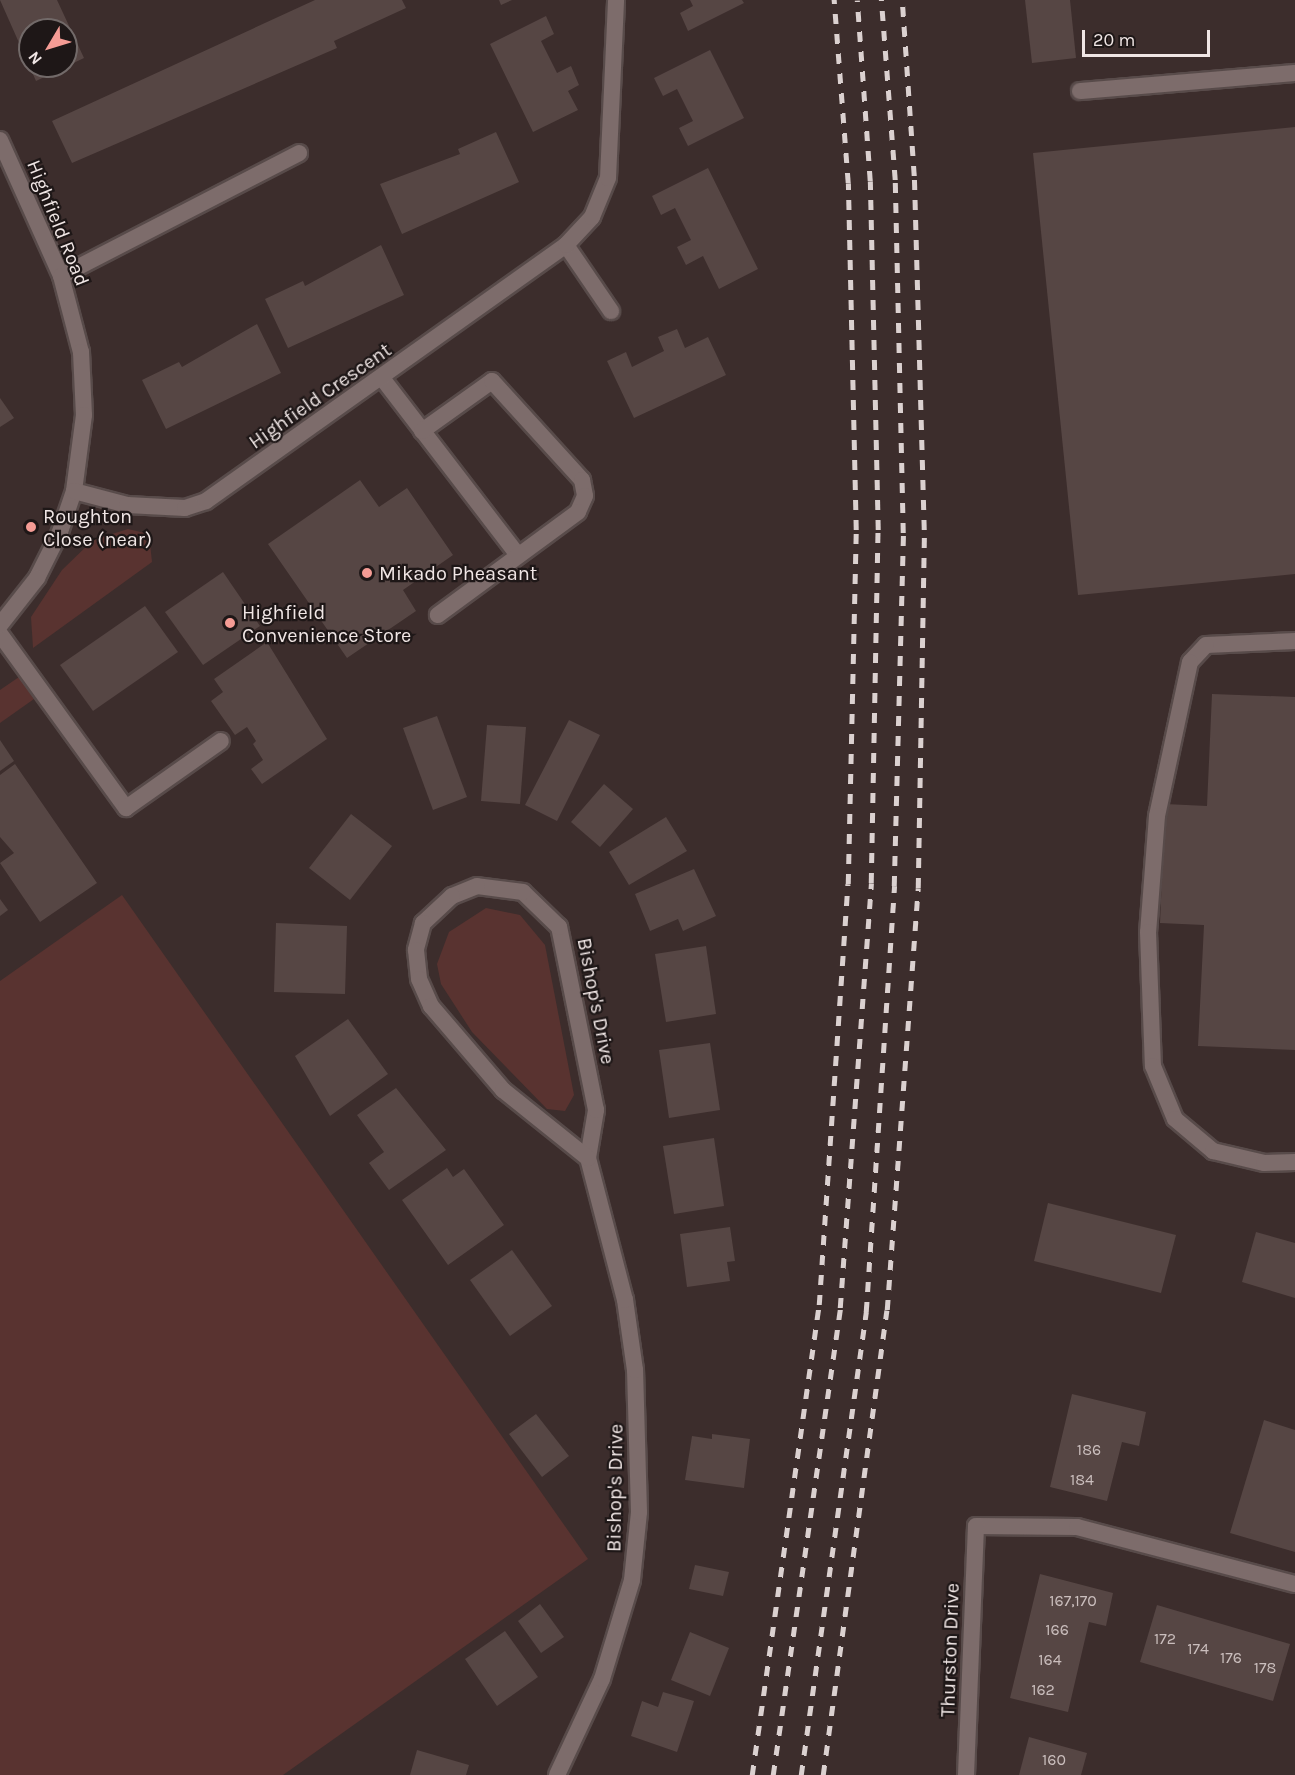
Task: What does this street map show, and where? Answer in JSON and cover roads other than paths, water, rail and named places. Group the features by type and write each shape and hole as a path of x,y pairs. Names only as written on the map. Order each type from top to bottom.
{"street":[{"name":"Highfield Crescent","path":"74,491 127,505 185,508 206,501 566,245 592,217 608,178 616,0"},
{"path":"1080,91 1295,73"},
{"name":"Highfield Road","path":"0,140 61,276 81,352 84,415 74,491 37,578 0,625"},
{"path":"61,276 299,153"},
{"path":"566,245 611,310"},
{"path":"382,378 518,555"},
{"path":"422,430 492,381 582,480 585,496 578,512 438,615"},
{"path":"0,634 126,808 221,741"},
{"path":"1295,641 1206,645 1190,662 1157,816 1148,932 1153,1066 1175,1119 1213,1151 1264,1163 1295,1162"},
{"name":"Bishop's Drive","path":"557,1775 621,1630 639,1512 635,1370 625,1300 588,1158 596,1110 559,927 523,892 477,886 452,896 423,923 416,951 419,979 431,1006 503,1090 588,1158"},
{"name":"Thurston Drive","path":"966,1775 976,1526 1077,1527 1295,1584"}],"railway":[{"path":"752,1775 819,1305 848,884 856,530 848,183 834,0"},
{"path":"773,1775 840,1308 871,883 878,530 870,181 857,0"},
{"path":"801,1775 866,1312 894,886 903,533 895,180 881,0"},
{"path":"823,1775 887,1310 918,888 924,530 914,176 902,0"}],"place":[{"name":"Roughton Close (near)","path":"31,527"},
{"name":"Mikado Pheasant","path":"367,573"},
{"name":"Highfield Convenience Store","path":"230,623"}]}
